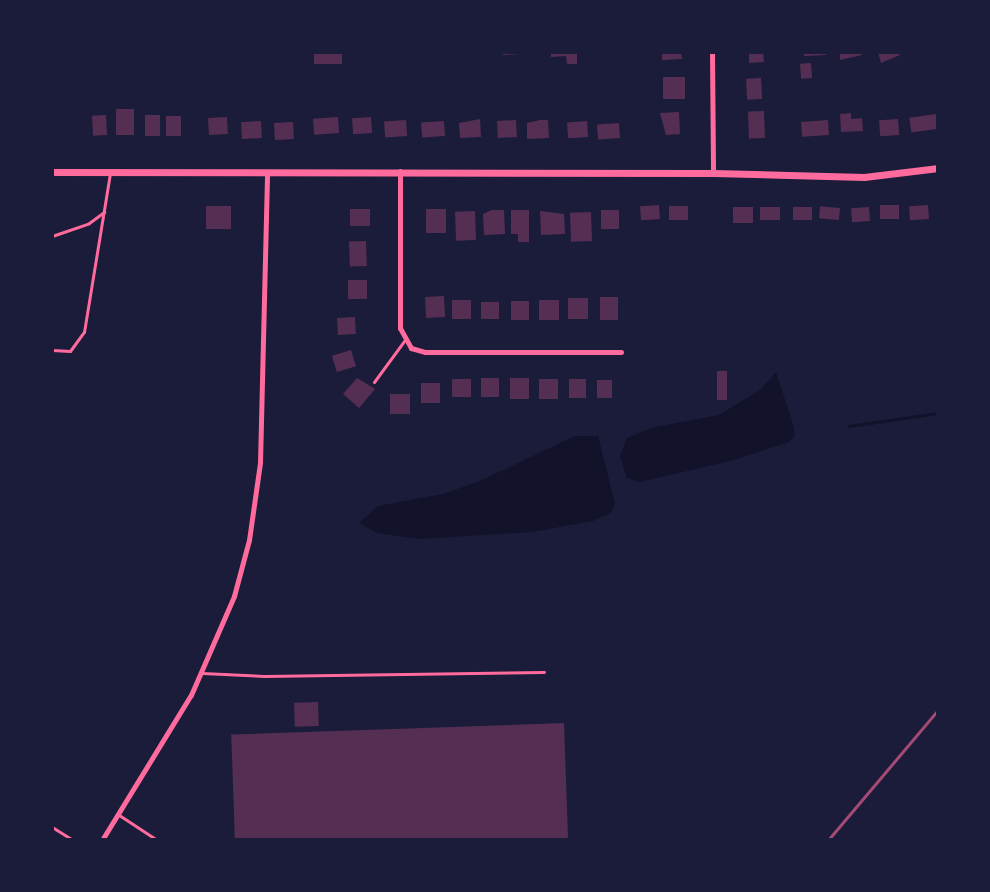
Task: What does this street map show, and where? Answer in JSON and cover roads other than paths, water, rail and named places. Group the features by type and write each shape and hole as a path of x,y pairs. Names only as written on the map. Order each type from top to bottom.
{"street":[{"path":"712,52 713,173"},
{"path":"52,171 713,173 864,177 938,168"},
{"path":"400,171 400,328 404,341 411,348 425,352 621,352"},
{"path":"102,840 202,673 234,596 256,503 267,172"}],"lane":[{"path":"52,350 70,351 84,332 110,171"},
{"path":"52,236 89,223 104,212"},
{"path":"374,382 404,341"},
{"path":"202,673 264,676 544,672"},
{"path":"118,814 158,840"},
{"path":"52,827 73,840"}],"waterway":[{"path":"849,426 938,413"}],"railway":[{"path":"828,840 938,710"}]}
